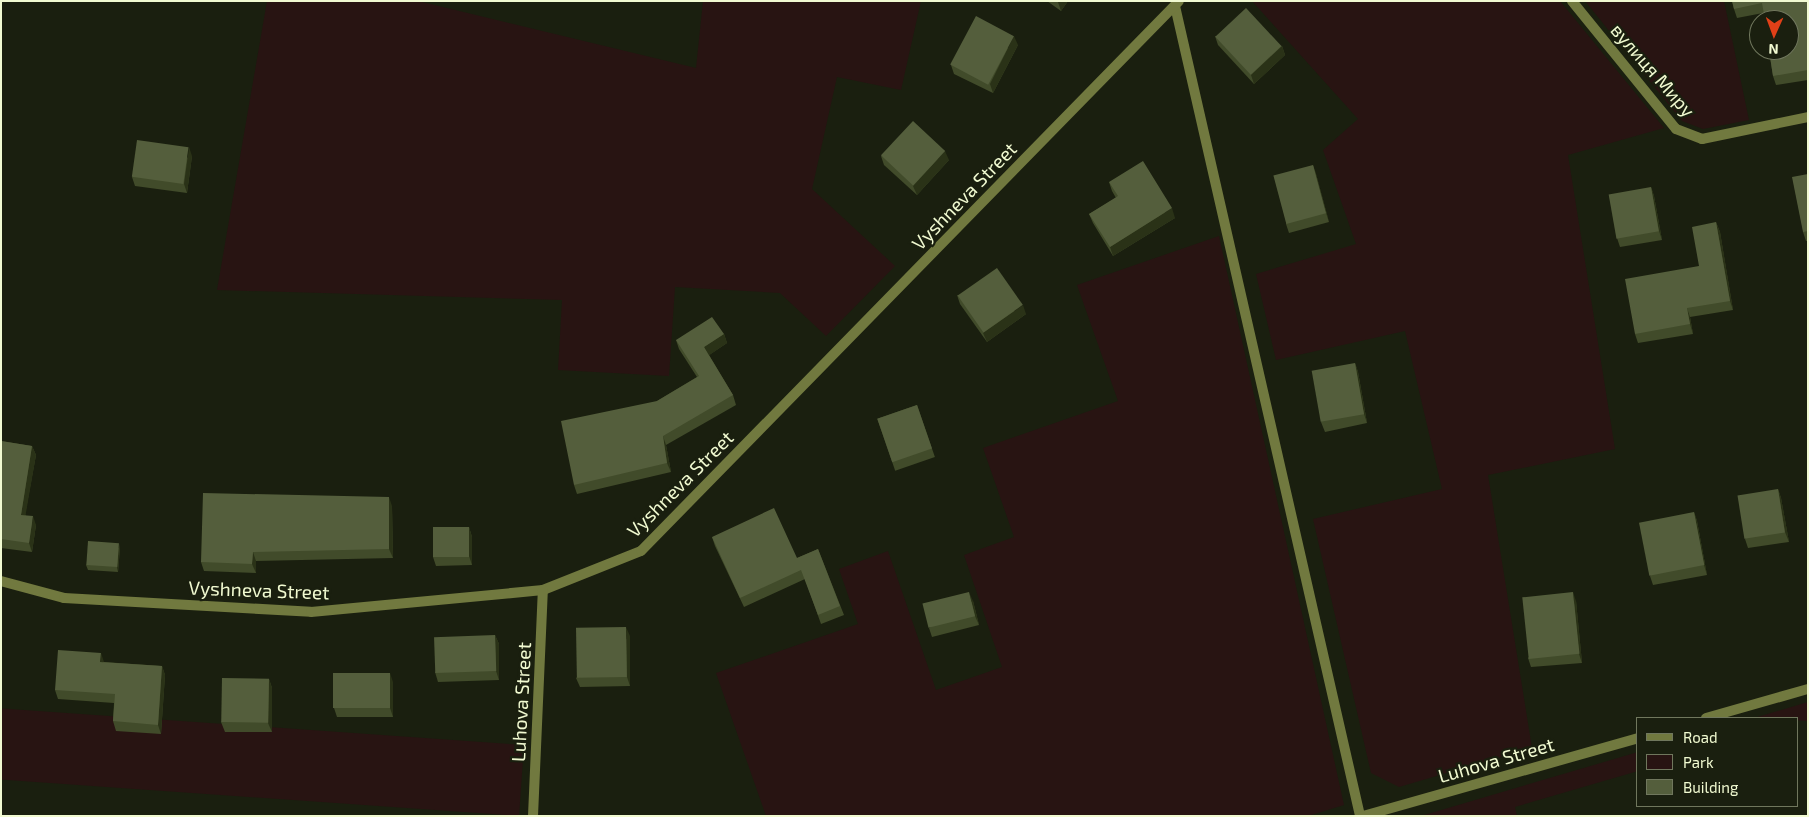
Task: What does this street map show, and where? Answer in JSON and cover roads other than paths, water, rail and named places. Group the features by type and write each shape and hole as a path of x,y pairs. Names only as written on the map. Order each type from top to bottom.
{"street":[{"name":"вулиця Миру","path":"1572,1 1676,129 1702,139 1808,117"},
{"name":"Vyshneva Street","path":"1,582 64,598 311,612 543,590 641,551 1177,3"},
{"path":"1177,3 1362,816"},
{"name":"Luhova Street","path":"533,816 543,590"},
{"path":"1710,717 1808,689"},
{"name":"Luhova Street","path":"1362,816 1636,739"}]}
